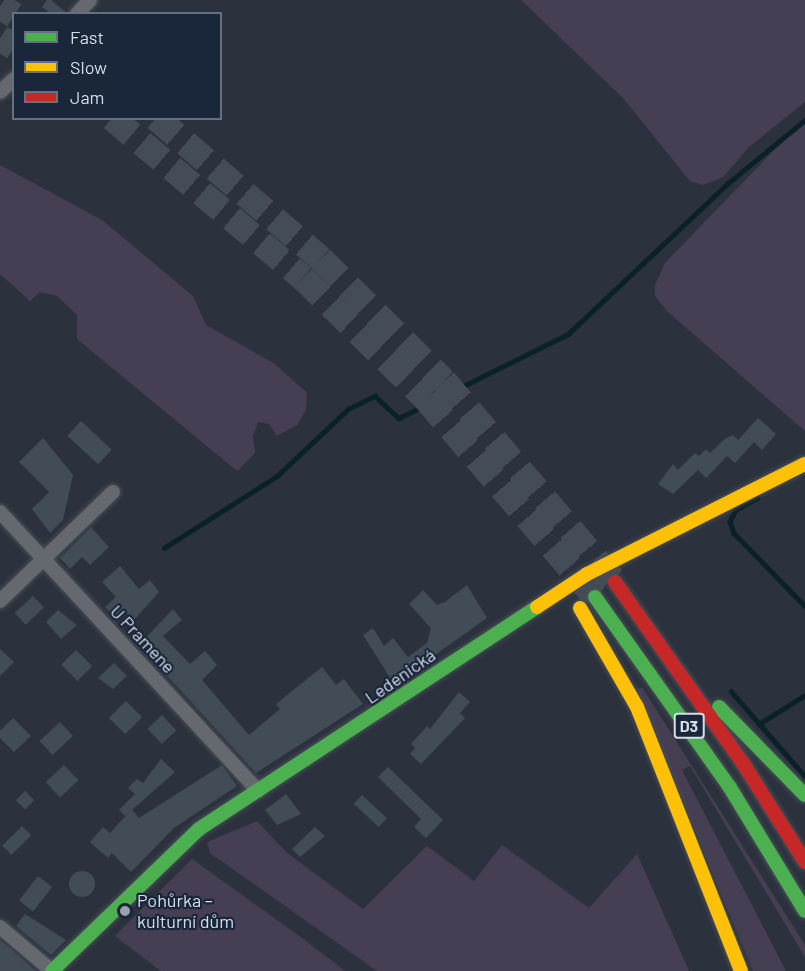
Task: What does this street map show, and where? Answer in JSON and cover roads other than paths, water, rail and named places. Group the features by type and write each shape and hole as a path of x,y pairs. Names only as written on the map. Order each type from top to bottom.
{"main road":[{"name":"Ledenická","path":"52,971 161,862 199,829 587,574 805,464"},
{"name":"D3","path":"615,582 673,660 805,862"},
{"name":"D3","path":"595,597 729,786 805,911"},
{"name":"D3","path":"580,608 637,707 741,971"},
{"name":"D3","path":"673,660 805,795"}],"street":[{"path":"79,12 90,0"},
{"path":"0,92 12,81"},
{"path":"0,601 113,492"},
{"name":"U Pramene","path":"0,512 258,791"},
{"path":"0,927 52,971"}],"waterway":[{"path":"164,548 277,476 348,409 375,396 399,418 568,334 727,184 805,120"},
{"path":"758,498 736,510 730,522 734,533 805,606"},
{"path":"731,691 805,776"},
{"path":"759,724 805,695"}],"tunnel":[{"path":"0,6 12,14"},
{"path":"0,38 12,46"},
{"path":"114,120 303,278 426,399 595,597"},
{"path":"158,120 321,259 444,381 615,582"}],"place":[{"name":"Pohůrka – kulturní dům","path":"125,911"}]}
